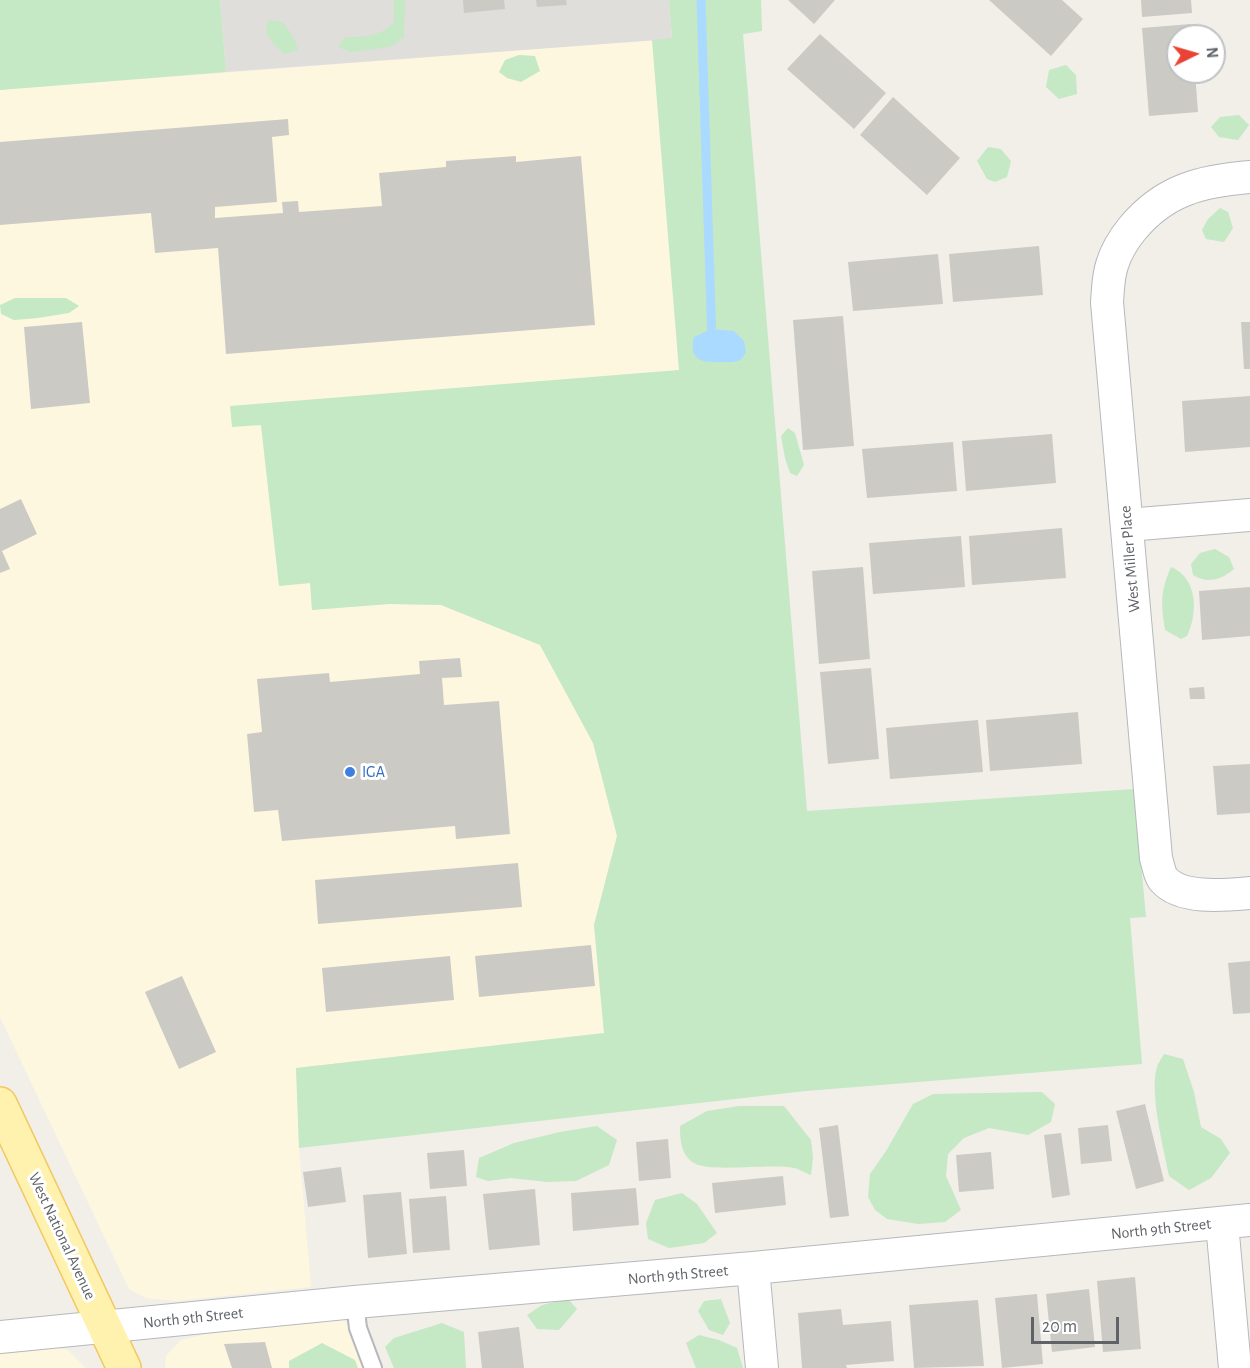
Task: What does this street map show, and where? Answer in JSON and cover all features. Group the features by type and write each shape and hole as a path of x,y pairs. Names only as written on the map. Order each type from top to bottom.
{"main road":[{"name":"West National Avenue","path":"0,1104 124,1368"}],"street":[{"name":"West Miller Place","path":"1250,177 1202,184 1178,191 1156,204 1123,240 1111,266 1107,302 1156,858 1164,880 1184,892 1219,895 1250,893"},
{"path":"1127,525 1250,515"},
{"path":"1235,1368 1236,1221"},
{"name":"North 9th Street","path":"0,1337 1236,1221"},
{"path":"753,1268 762,1368"}],"lane":[{"path":"355,1302 358,1328 373,1368"}],"shaded area":[{"path":"220,0 669,0 672,39 226,72"},
{"path":"652,40 679,370 230,407 261,425 279,585 310,583 312,610 390,604 441,605 540,645 593,743 617,836 594,925 604,1033 296,1068 299,1148 311,1287 176,1301 146,1298 129,1289 0,1017 0,90"},
{"path":"340,1318 345,1321 352,1334 365,1368 165,1368 166,1356 181,1340 233,1328"},
{"path":"47,1346 68,1350 86,1368 0,1368 0,1351"}],"green space":[{"path":"0,0 220,0 226,72 0,90"},
{"path":"394,0 405,0 404,37 390,47 351,52 338,47 345,37 371,35 389,27 394,22"},
{"path":"669,0 761,0 762,31 743,34 807,811 1134,789 1146,917 1130,918 1142,1064 806,1091 299,1148 296,1068 604,1033 594,925 617,836 593,743 540,645 441,605 389,604 312,610 310,583 279,586 261,425 232,427 230,406 679,370 652,40 672,38"},
{"path":"268,20 283,22 294,38 298,50 285,54 274,45 266,33"},
{"path":"519,55 535,56 540,71 521,82 507,78 499,72 505,60"},
{"path":"1066,65 1076,75 1077,94 1059,99 1046,87 1049,70"},
{"path":"1239,115 1249,125 1238,140 1219,137 1211,127 1220,117"},
{"path":"988,147 1001,149 1011,161 1007,177 995,182 987,179 977,161"},
{"path":"1220,208 1228,212 1233,228 1224,242 1206,239 1202,230 1208,219"},
{"path":"15,298 66,298 79,306 69,313 14,320 1,314 0,305"},
{"path":"788,428 795,433 804,465 797,476 790,473 785,458 781,436"},
{"path":"1215,549 1229,557 1234,569 1214,580 1193,575 1191,564 1200,553"},
{"path":"1171,567 1186,579 1193,597 1191,627 1187,636 1181,639 1165,630 1162,598"},
{"path":"1164,1054 1183,1059 1194,1092 1201,1127 1221,1139 1230,1153 1211,1178 1189,1190 1169,1176 1161,1137 1156,1106 1155,1078"},
{"path":"1042,1092 1055,1104 1051,1122 1028,1135 989,1128 964,1138 948,1154 946,1176 961,1210 945,1222 918,1224 887,1219 875,1210 868,1197 870,1174 913,1104 933,1094"},
{"path":"739,1106 784,1106 811,1140 813,1157 811,1175 794,1168 713,1167 702,1166 690,1160 682,1147 680,1126 707,1111"},
{"path":"597,1126 617,1140 609,1165 576,1181 547,1182 511,1178 488,1181 476,1177 479,1158 514,1143"},
{"path":"682,1193 697,1204 717,1233 704,1243 669,1248 648,1239 646,1223 655,1200"},
{"path":"568,1299 577,1309 559,1330 537,1329 527,1315 542,1305"},
{"path":"721,1299 730,1323 723,1335 709,1330 698,1311 704,1301"},
{"path":"442,1323 464,1332 466,1368 394,1368 385,1347 394,1338"},
{"path":"699,1335 737,1348 743,1368 696,1368 686,1343"},
{"path":"322,1343 355,1360 358,1368 289,1368 289,1361"}],"water":[{"path":"711,329 734,331 744,341 746,352 742,359 733,362 714,362 698,359 693,351 694,337"}],"building":[{"path":"463,0 504,0 505,9 464,13"},
{"path":"536,0 566,0 567,5 537,7"},
{"path":"788,0 835,0 814,24"},
{"path":"989,0 1062,0 1083,19 1051,56"},
{"path":"1141,0 1191,0 1192,13 1142,17"},
{"path":"1166,26 1166,84 1196,84 1198,112 1149,116 1142,28"},
{"path":"820,34 886,93 854,129 787,69"},
{"path":"893,97 960,158 927,195 860,135"},
{"path":"288,119 289,135 272,137 277,202 215,207 215,218 283,213 282,202 298,201 299,212 382,206 379,173 446,167 446,161 516,156 516,162 581,156 595,325 226,354 218,248 155,253 151,213 0,225 0,142"},
{"path":"1039,246 1043,295 953,302 949,254"},
{"path":"938,254 943,304 853,311 848,262"},
{"path":"843,316 854,446 803,450 793,320"},
{"path":"82,322 90,403 31,409 24,327"},
{"path":"1241,322 1250,322 1250,369 1244,369"},
{"path":"1250,396 1250,447 1185,452 1182,401"},
{"path":"1052,434 1056,483 966,491 962,441"},
{"path":"953,442 957,491 867,498 862,449"},
{"path":"21,499 37,534 2,551 10,569 0,573 0,509"},
{"path":"1062,528 1066,578 972,585 969,536"},
{"path":"961,536 965,587 873,594 869,543"},
{"path":"863,567 870,659 819,664 812,571"},
{"path":"1250,587 1250,636 1202,640 1199,591"},
{"name":"IGA","path":"460,658 462,677 442,678 444,705 499,701 510,834 456,839 455,826 282,841 278,810 254,812 247,734 262,732 257,679 329,673 330,682 420,674 419,661"},
{"path":"871,668 879,759 828,764 820,672"},
{"path":"1204,687 1205,699 1190,699 1189,688"},
{"path":"1078,712 1082,764 990,771 986,720"},
{"path":"978,720 983,772 890,779 886,728"},
{"path":"1250,764 1250,813 1217,815 1213,766"},
{"path":"518,863 522,907 318,924 315,880"},
{"path":"591,945 595,986 479,997 475,956"},
{"path":"450,956 454,1000 326,1012 322,968"},
{"path":"1250,961 1250,1013 1233,1014 1228,963"},
{"path":"182,976 216,1052 179,1069 145,992"},
{"path":"1145,1104 1164,1181 1136,1189 1116,1111"},
{"path":"838,1125 849,1216 830,1218 819,1128"},
{"path":"1108,1125 1112,1161 1081,1164 1078,1128"},
{"path":"1061,1133 1070,1195 1052,1198 1044,1135"},
{"path":"668,1139 671,1178 639,1181 636,1142"},
{"path":"464,1150 467,1186 430,1189 427,1153"},
{"path":"991,1152 994,1189 959,1192 956,1155"},
{"path":"341,1167 346,1202 308,1207 303,1172"},
{"path":"783,1176 786,1205 715,1213 712,1183"},
{"path":"636,1188 639,1225 573,1231 571,1193"},
{"path":"535,1189 540,1245 489,1250 483,1194"},
{"path":"401,1192 407,1254 368,1258 363,1195"},
{"path":"446,1196 450,1250 413,1253 409,1199"},
{"path":"1135,1277 1141,1349 1103,1352 1097,1281"},
{"path":"1089,1289 1095,1347 1052,1352 1046,1294"},
{"path":"1037,1294 1043,1364 1002,1368 995,1298"},
{"path":"978,1300 984,1366 914,1368 909,1305"},
{"path":"841,1309 843,1325 891,1321 894,1361 846,1365 847,1368 802,1368 798,1313"},
{"path":"519,1327 524,1368 482,1368 478,1332"},
{"path":"265,1342 272,1368 232,1368 224,1344"}],"waterway":[{"path":"701,0 712,342"}],"place":[{"name":"IGA","path":"350,772"}]}
